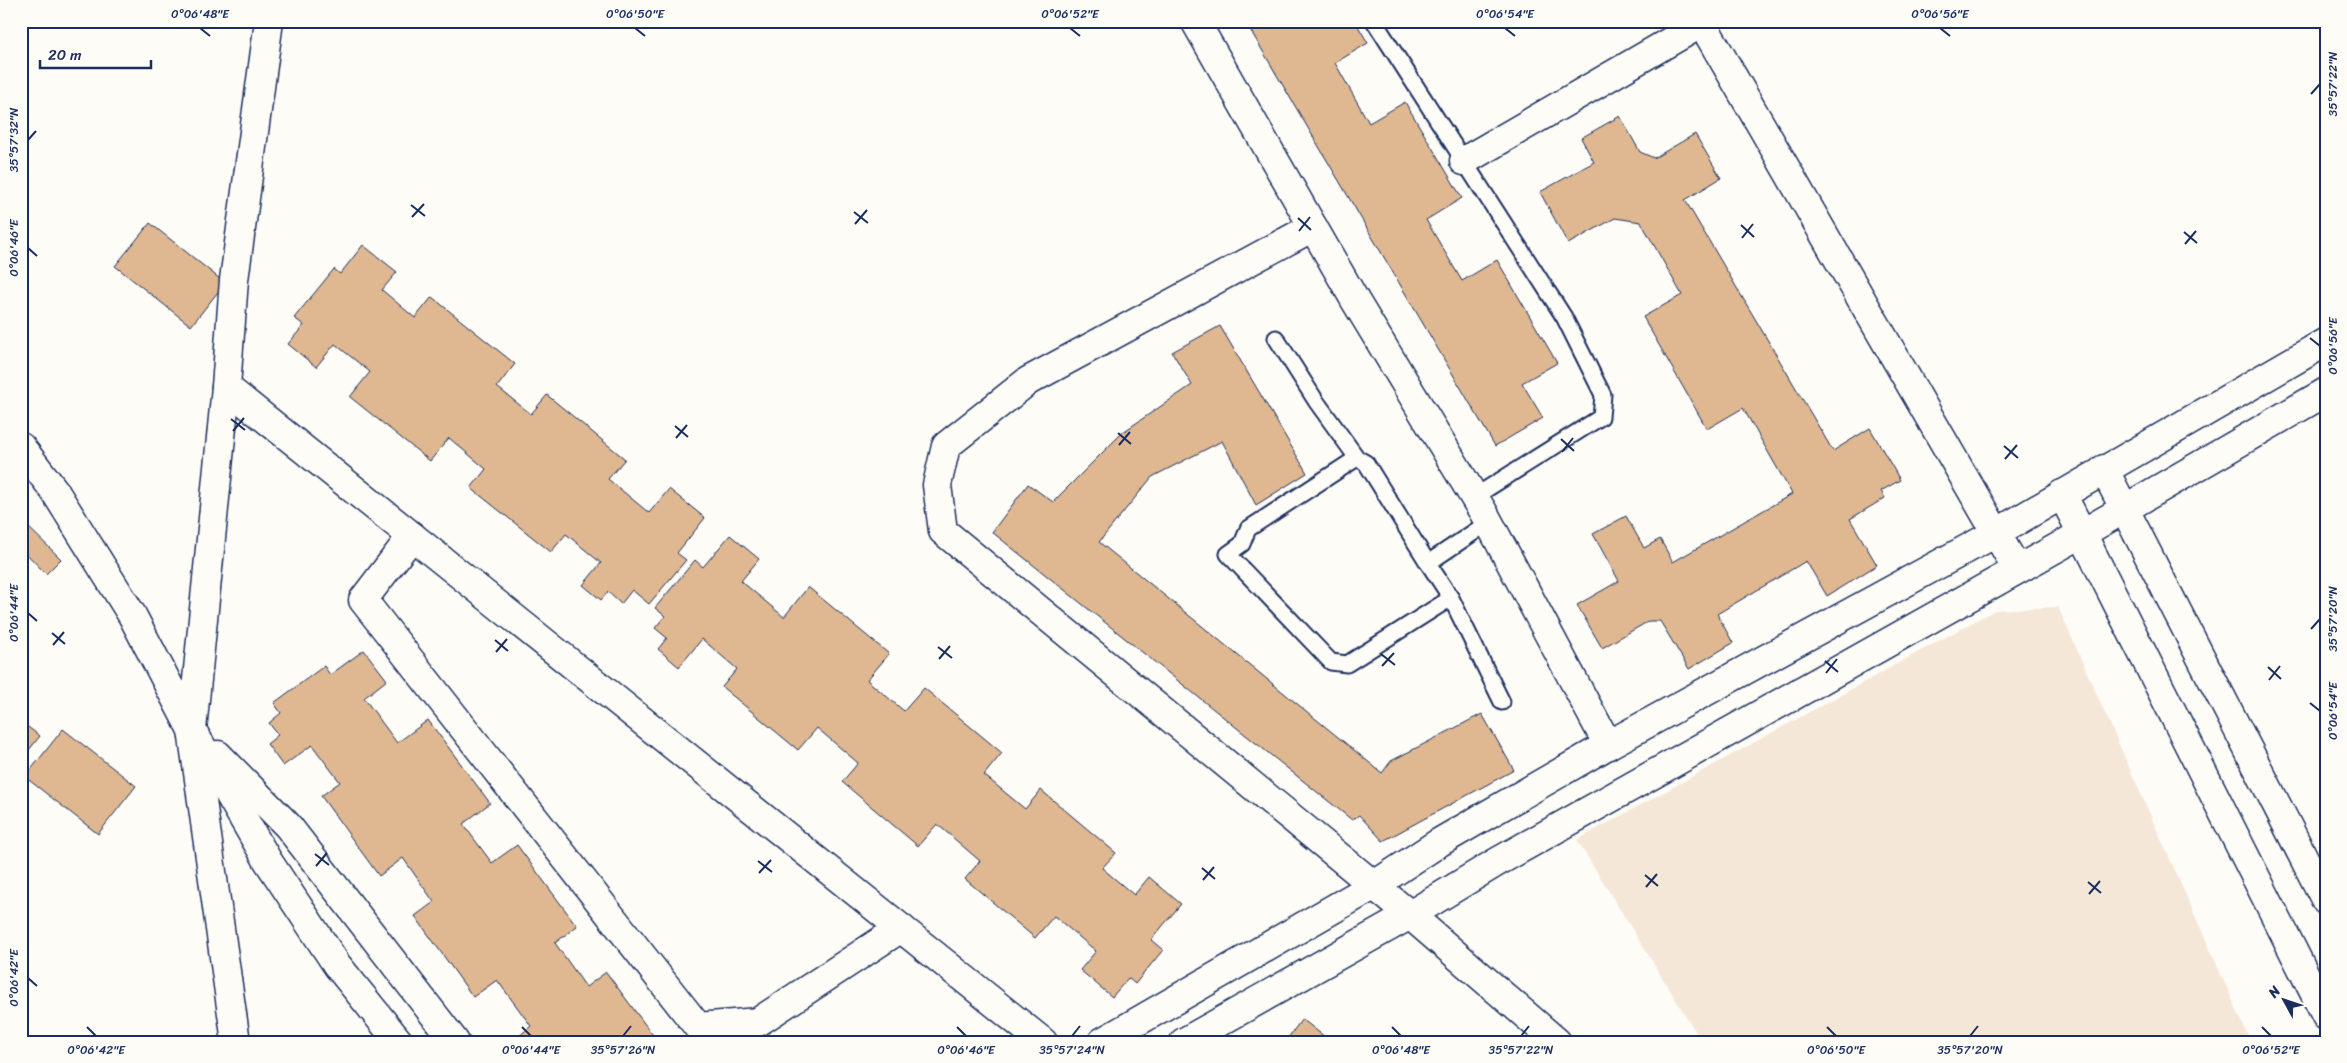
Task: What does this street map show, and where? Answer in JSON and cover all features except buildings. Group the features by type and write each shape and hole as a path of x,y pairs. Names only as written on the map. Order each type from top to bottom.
{"street":[{"path":"236,1042 192,730 226,387 234,280 269,21"},
{"path":"1195,21 1313,227 1489,522 1608,745"},
{"path":"1464,161 1702,24 2017,569"},
{"path":"1313,227 1028,381 946,446 937,485 943,531 1373,886 1410,914 1557,1042"},
{"path":"1102,1042 1373,886 1440,842 1608,745 1996,533 2326,342"},
{"path":"226,387 1043,1042"},
{"path":"1184,1042 1410,914 1497,862 2083,533 2326,392"},
{"path":"21,447 54,490 132,616 192,730 301,913 337,965 399,1042"},
{"path":"2104,469 2326,901"},
{"path":"2062,494 2326,1016"},
{"path":"412,536 363,600 698,1027 758,1022 901,928"},
{"path":"192,730 288,826 455,1042"}],"lane":[{"path":"1374,21 1564,317 1603,395 1602,417 1474,497"},
{"path":"1276,338 1316,401 1357,458 1366,463 1451,598 1502,702"},
{"path":"1357,458 1248,529 1242,544 1228,554 1331,662 1347,664 1451,598"},
{"path":"1428,563 1489,522"}],"shaded area":[{"path":"2058,607 2251,1042 1702,1042 1577,840 1995,610"}]}
